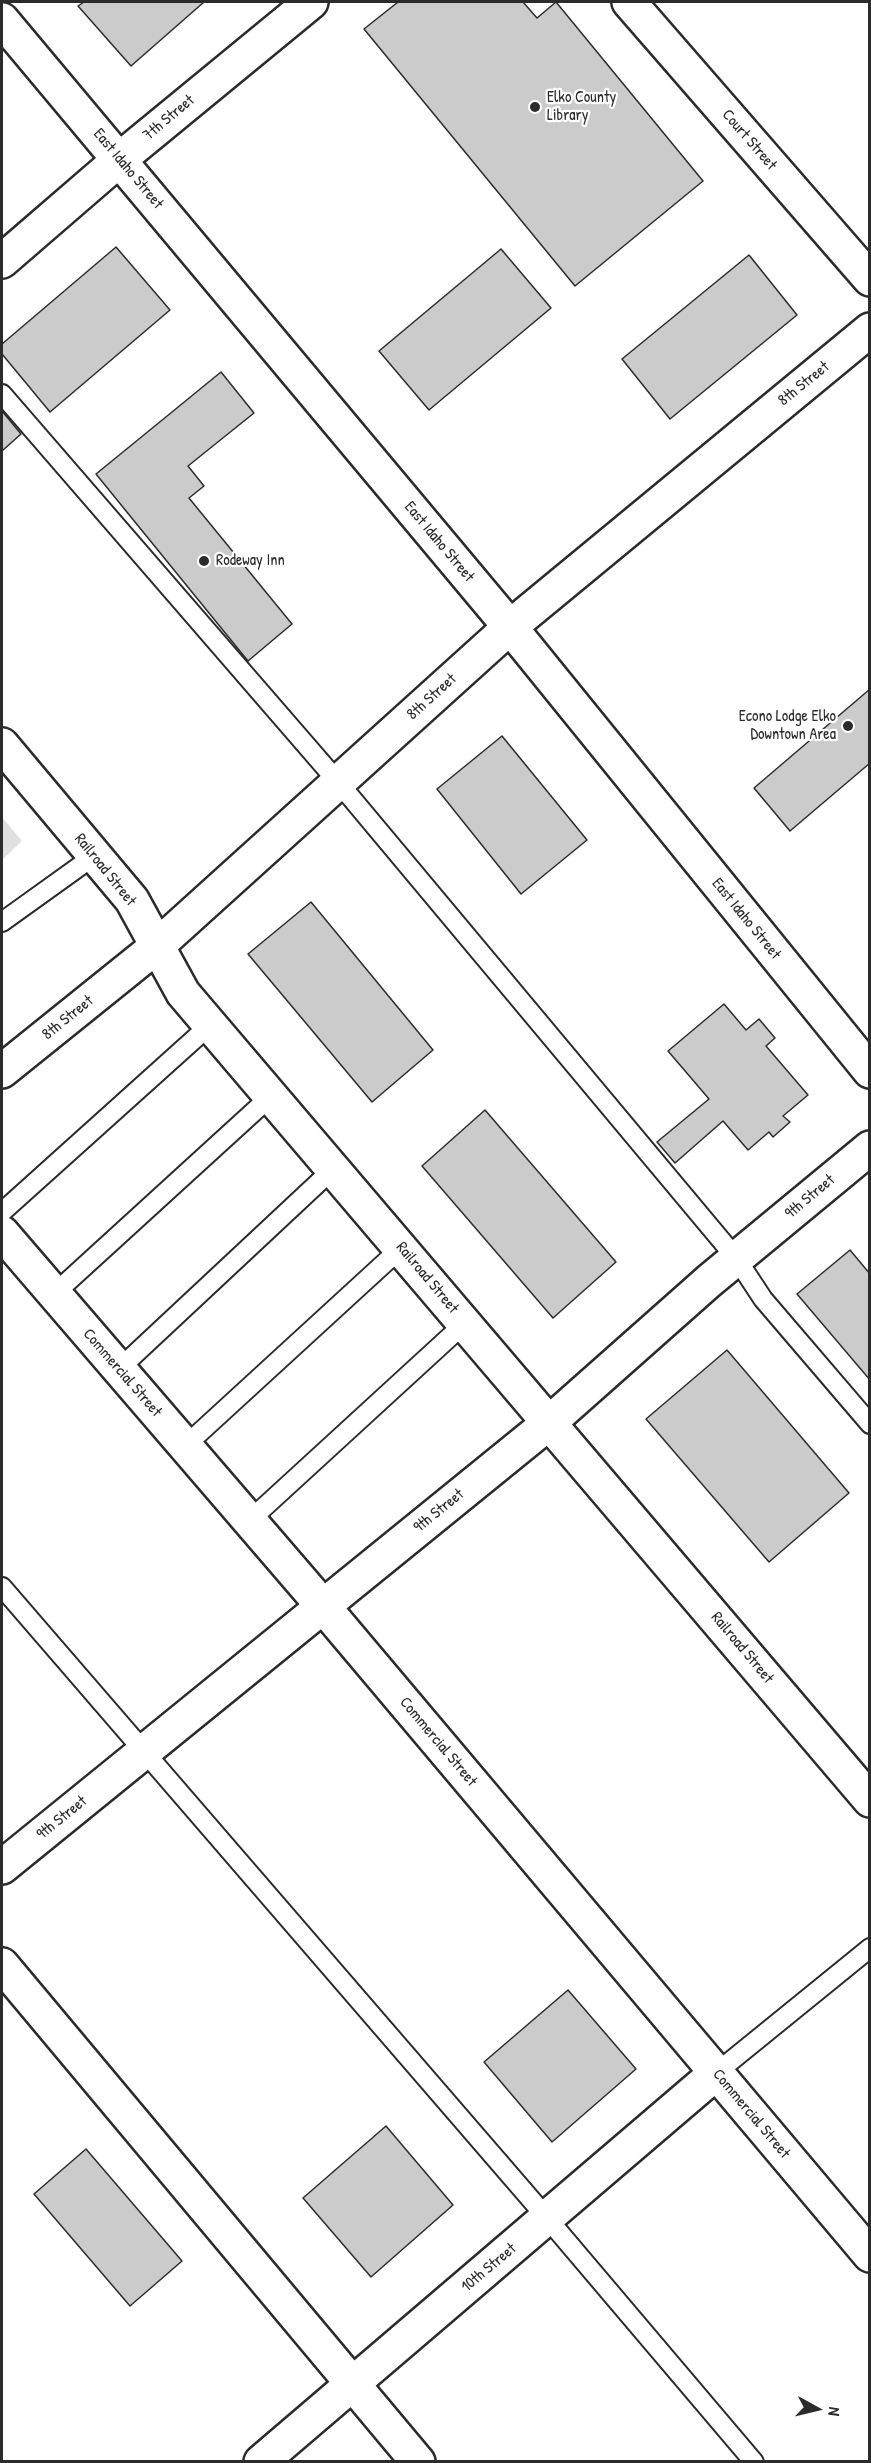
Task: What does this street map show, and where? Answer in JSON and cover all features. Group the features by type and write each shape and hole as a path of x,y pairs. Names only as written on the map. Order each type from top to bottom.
{"street":[{"name":"7th Street","path":"2,261 120,159 311,2"},
{"name":"Court Street","path":"629,2 870,279"},
{"name":"East Idaho Street","path":"2,20 510,627 870,1071"},
{"name":"8th Street","path":"2,1071 156,947 510,627 870,330"},
{"name":"Railroad Street","path":"2,745 132,900 183,993 870,1800"},
{"name":"9th Street","path":"2,1867 550,1422 736,1258 870,1148"},
{"name":"Commercial Street","path":"2,1233 322,1605 870,2255"},
{"path":"2,1965 418,2462"},
{"name":"10th Street","path":"261,2462 716,2073"}],"lane":[{"path":"2,394 338,782 736,1258 762,1299 870,1424"},
{"path":"2,922 94,856"},
{"path":"2,1212 210,1025"},
{"path":"54,1294 271,1096"},
{"path":"119,1369 333,1168"},
{"path":"185,1446 401,1248"},
{"path":"249,1521 465,1323"},
{"path":"2,1587 142,1752 547,2218 754,2462"},
{"path":"716,2073 870,1948"}],"shaded area":[{"path":"2,817 22,841 2,860"}],"building":[{"path":"84,2 204,2 131,66 78,6"},
{"name":"Elko County Library","path":"398,2 523,2 537,18 556,2 703,181 575,286 364,29"},
{"path":"116,247 170,310 50,412 2,354 2,344"},
{"path":"501,249 551,308 429,410 379,351"},
{"path":"749,255 797,315 670,419 622,359"},
{"name":"Rodeway Inn","path":"221,372 254,413 188,466 204,486 189,498 292,624 248,661 96,474"},
{"path":"2,411 21,434 2,451"},
{"name":"Econo Lodge Elko Downtown Area","path":"870,689 870,763 790,831 754,788"},
{"path":"502,736 587,840 521,894 437,789"},
{"path":"311,902 433,1050 372,1102 248,954"},
{"path":"724,1004 746,1030 759,1019 775,1038 766,1046 808,1095 783,1116 790,1122 773,1137 769,1132 748,1150 723,1121 675,1163 657,1142 709,1099 668,1051"},
{"path":"485,1110 616,1262 553,1318 422,1166"},
{"path":"850,1250 870,1274 870,1380 797,1294"},
{"path":"727,1350 849,1493 769,1562 646,1419"},
{"path":"568,1990 636,2069 552,2142 484,2062"},
{"path":"386,2126 453,2205 371,2277 303,2198"},
{"path":"86,2149 182,2261 130,2306 34,2194"}],"place":[{"name":"Elko County Library","path":"535,107"},
{"name":"Rodeway Inn","path":"204,561"},
{"name":"Econo Lodge Elko Downtown Area","path":"848,726"}]}
